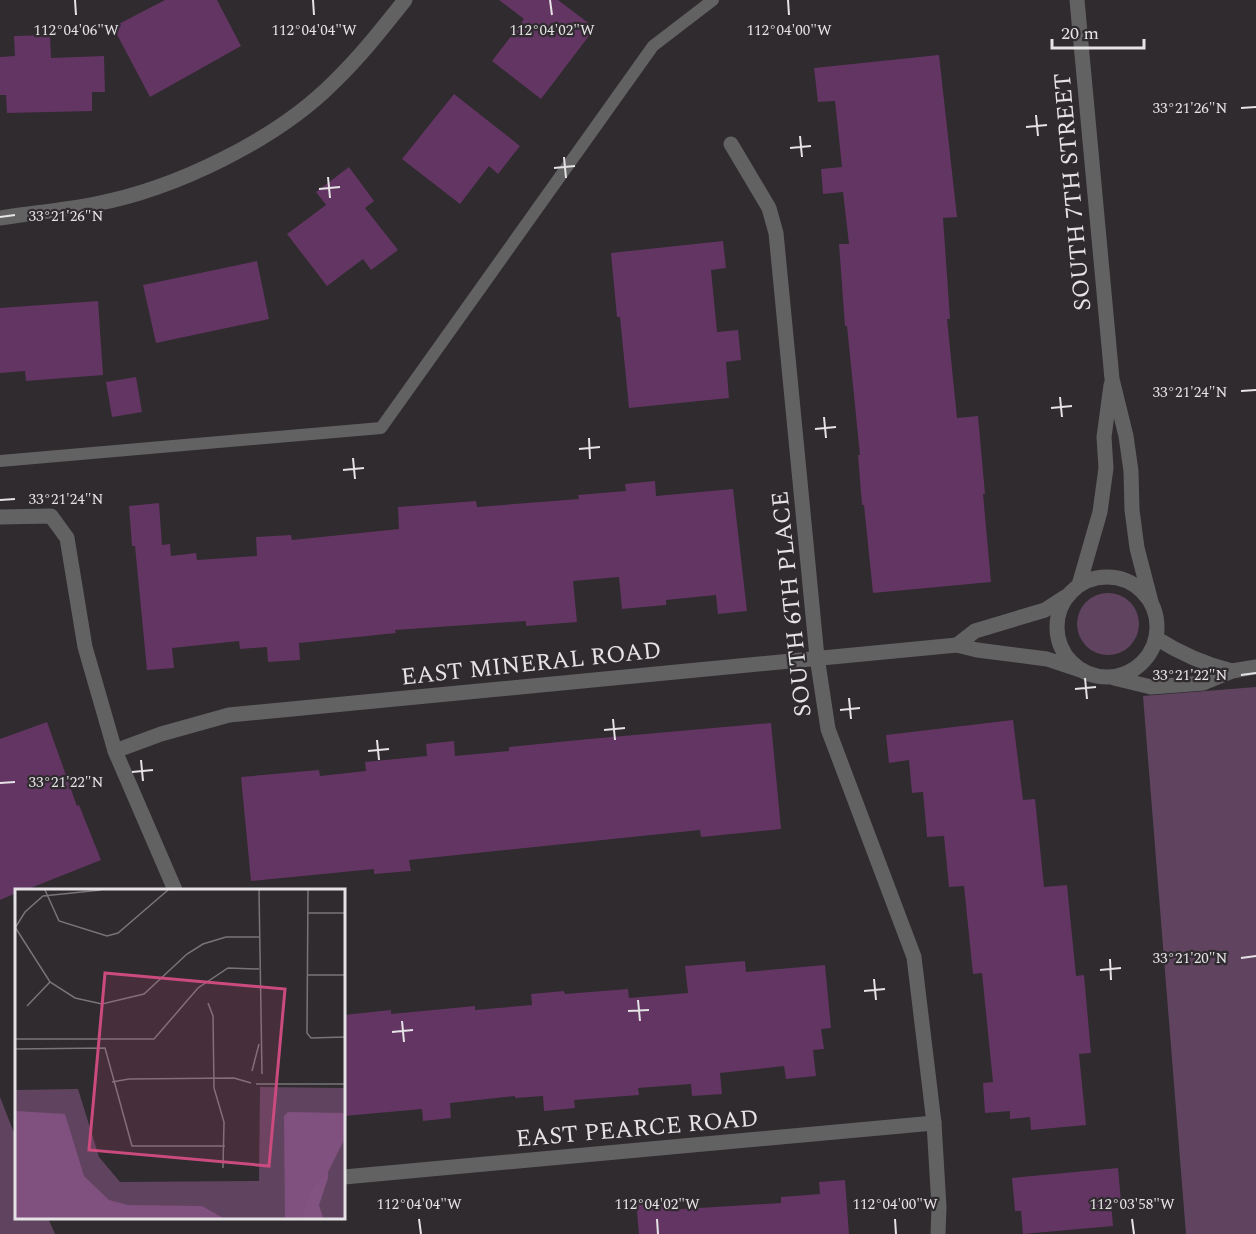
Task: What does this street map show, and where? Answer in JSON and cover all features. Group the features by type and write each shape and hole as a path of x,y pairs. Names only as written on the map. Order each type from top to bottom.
{"street":[{"path":"0,218 97,204 153,188 220,160 286,122 332,85 367,49 405,0"},
{"name":"SOUTH 7TH STREET","path":"1077,0 1112,379 1128,448 1137,548 1157,620 1156,638"},
{"name":"SOUTH 6TH PLACE","path":"731,144 769,208 776,234 817,657 828,729 914,957 934,1123 939,1207 938,1234"},
{"name":"SOUTH 7TH STREET","path":"1080,670 1065,655 1057,635 1056,621 1060,607 1073,590 1100,512 1106,468 1104,437 1112,379"},
{"path":"0,518 51,516 67,538 85,647 115,751 174,889"},
{"path":"1073,590 1090,580 1103,577 1116,578 1128,581 1151,602"},
{"name":"EAST MINERAL ROAD","path":"957,645 975,631 1045,610 1073,590"},
{"path":"1111,677 1127,673 1140,665 1150,652 1156,638 1180,653 1208,665 1232,671"},
{"name":"EAST MINERAL ROAD","path":"115,751 161,734 229,715 957,645 1047,660 1080,670"},
{"path":"1080,670 1095,676 1111,677 1151,687 1203,683 1232,671 1256,667"},
{"name":"EAST PEARCE ROAD","path":"345,1177 934,1123"}],"lane":[{"path":"0,461 381,428 653,46 712,0"}],"shaded area":[{"path":"1102,593 1114,593 1130,602 1137,612 1139,624 1137,636 1130,646 1114,655 1102,655 1091,650 1082,641 1077,630 1077,618 1082,607 1091,598"},
{"path":"1256,687 1256,1234 1186,1234 1143,696"},
{"path":"0,1097 15,1135 15,1219 48,1219 55,1234 0,1234"}],"building":[{"path":"165,0 217,0 241,46 150,97 113,27"},
{"path":"499,0 558,0 595,28 541,99 492,61 524,19"},
{"path":"50,35 51,58 104,56 105,92 92,92 92,111 7,113 6,95 0,95 0,57 15,56 14,36"},
{"path":"939,55 957,217 943,218 950,319 947,319 957,418 978,416 991,582 873,593 864,505 862,505 858,455 860,455 847,326 845,326 839,244 849,244 843,192 823,194 821,169 842,167 835,101 818,102 814,68"},
{"path":"454,94 520,146 498,174 489,166 460,204 402,159"},
{"path":"349,167 374,201 365,208 398,250 371,270 363,259 327,286 287,234 326,205 316,192"},
{"path":"723,241 726,268 711,270 717,332 738,330 741,360 726,362 729,398 629,408 611,253"},
{"path":"257,261 269,319 156,343 143,285"},
{"path":"98,301 103,375 26,381 25,371 0,373 0,308"},
{"path":"136,377 142,412 112,417 106,382"},
{"path":"655,481 656,496 733,489 747,611 718,614 716,595 666,600 666,605 622,609 619,577 573,581 577,622 526,626 526,621 395,630 396,633 299,643 300,660 268,662 267,647 240,649 239,641 172,648 174,668 147,670 129,506 159,503 162,545 170,544 171,556 196,553 197,560 257,556 256,537 291,535 292,540 399,529 398,507 476,501 477,507 579,499 578,495 626,491 625,484"},
{"path":"1013,720 1023,800 1035,799 1044,887 1067,885 1076,976 1084,975 1091,1053 1079,1054 1086,1125 1031,1130 1030,1117 1010,1119 1010,1111 985,1113 983,1083 993,1082 982,973 973,974 964,886 949,887 944,836 927,837 923,792 912,793 909,760 889,763 886,735"},
{"path":"47,722 77,806 79,805 101,860 28,889 15,889 15,893 0,900 0,739"},
{"path":"771,723 781,829 701,837 700,830 409,860 411,871 374,874 374,869 251,881 241,777 319,770 320,776 366,771 365,762 427,756 426,744 454,741 455,756 509,751 509,747"},
{"path":"745,961 746,972 825,965 831,1028 821,1029 824,1049 813,1050 816,1076 786,1079 784,1066 720,1073 722,1094 692,1096 691,1084 638,1088 639,1095 574,1100 575,1108 544,1111 543,1096 515,1098 515,1096 450,1103 451,1118 423,1121 422,1109 345,1116 345,1015 391,1010 391,1014 475,1006 475,1010 532,1005 531,994 564,991 565,994 628,989 629,998 688,993 685,966"},
{"path":"1118,1168 1121,1201 1111,1201 1113,1226 1023,1234 1021,1211 1015,1211 1012,1178"},
{"path":"845,1180 849,1234 639,1234 636,1201 664,1199 665,1210 781,1203 781,1197 820,1194 819,1182"}]}
